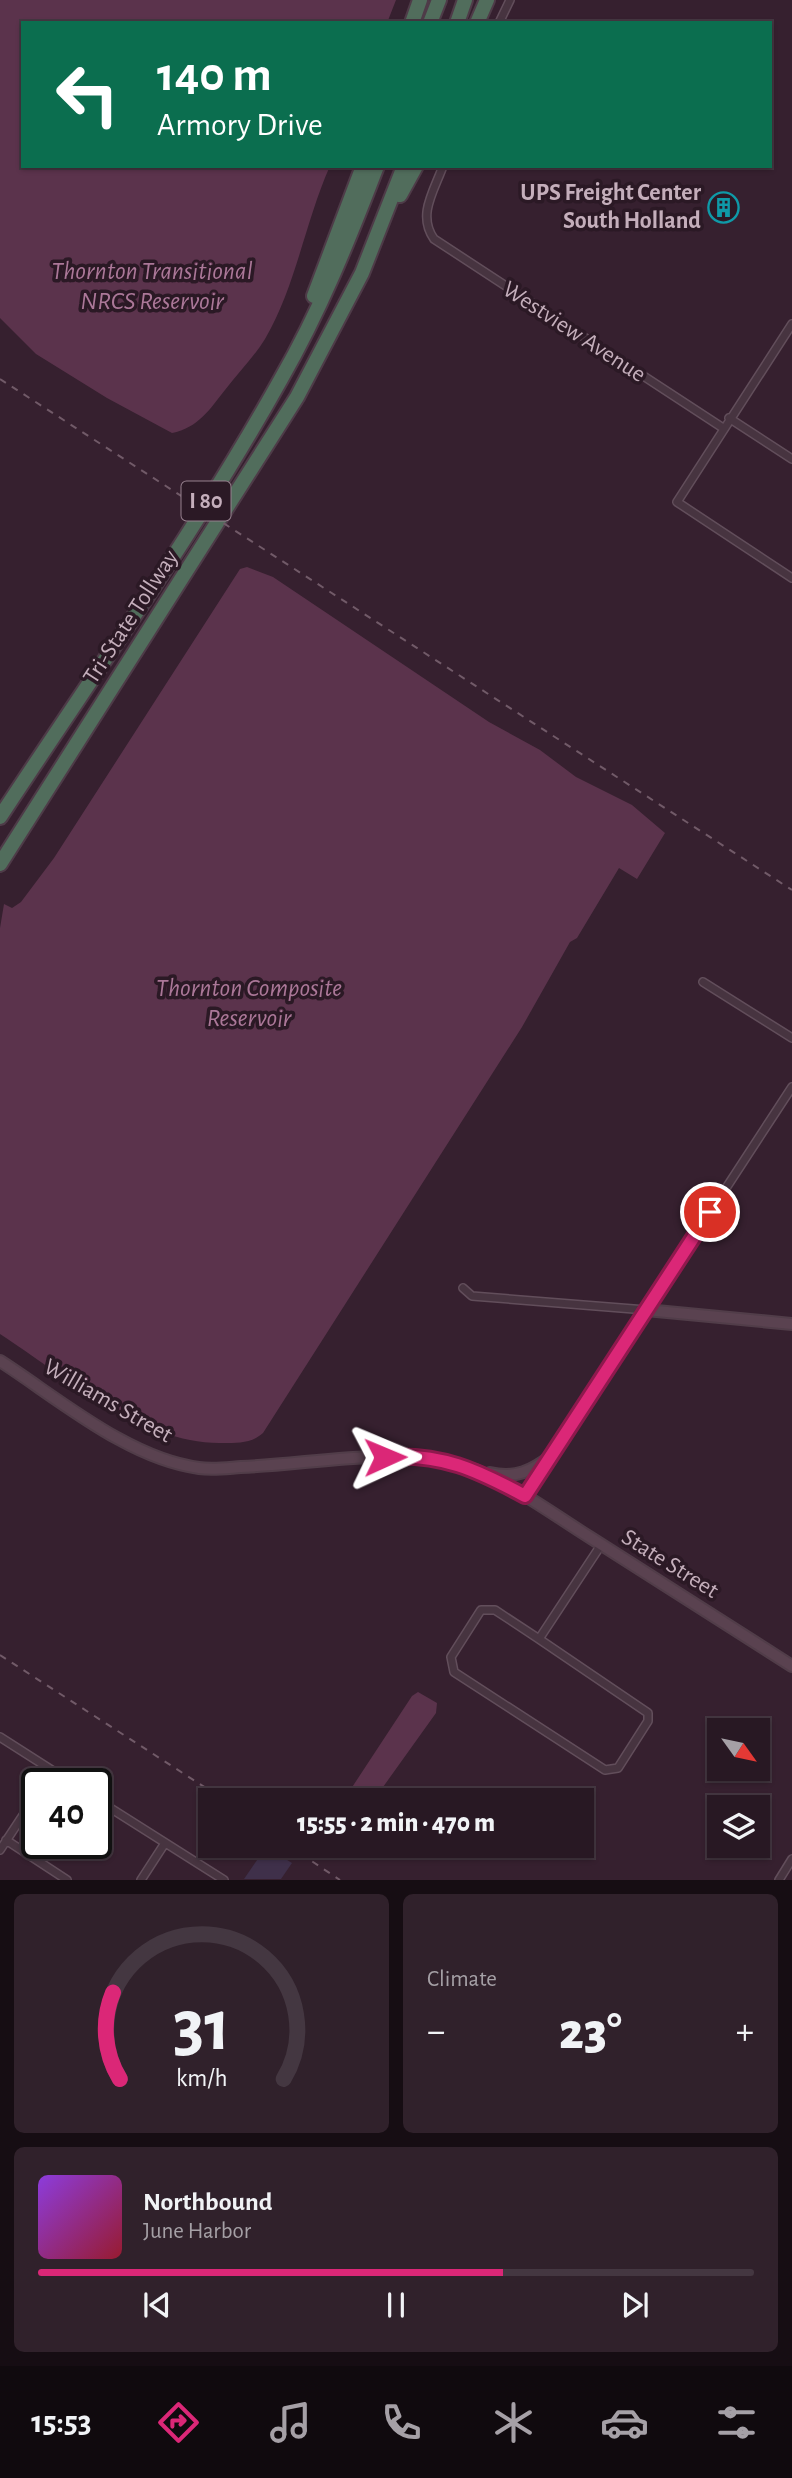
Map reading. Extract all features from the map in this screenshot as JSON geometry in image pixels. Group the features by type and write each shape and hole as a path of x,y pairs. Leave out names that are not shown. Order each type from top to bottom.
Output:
{"highway":[{"path":"413,21 419,0"},
{"path":"431,21 439,0"},
{"path":"458,21 465,0"},
{"path":"478,21 486,0"},
{"path":"281,379 362,168"},
{"name":"Tri-State Tollway","path":"0,817 194,521 281,379 331,280 376,168"},
{"name":"Tri-State Tollway","path":"0,864 279,426 335,330 387,213 403,168"},
{"path":"387,213 415,168"}],"street":[{"path":"500,21 510,0"},
{"name":"Westview Avenue","path":"442,168 425,216 429,232 445,248 723,428"},
{"path":"792,324 677,502 792,578"},
{"path":"729,418 792,459"},
{"path":"703,982 792,1038"},
{"path":"525,1496 792,1087"},
{"path":"463,1288 472,1296 792,1324"},
{"name":"Williams Street","path":"0,1361 115,1435 150,1455 175,1464 202,1468 282,1466 402,1456 447,1461 477,1470 525,1496"},
{"path":"477,1470 510,1476 526,1473 551,1456"},
{"name":"State Street","path":"525,1496 792,1666"},
{"path":"539,1639 601,1545"},
{"path":"488,1609 539,1639 648,1713 648,1721 618,1768 605,1770 454,1672 450,1665 451,1657 481,1611 488,1609"},
{"path":"0,1737 47,1768"},
{"path":"112,1809 224,1880"},
{"path":"0,1850 21,1818"},
{"path":"6,1840 67,1880"},
{"path":"141,1880 164,1843"},
{"path":"779,1880 792,1859"}],"shaded area":[{"path":"258,1858 284,1858 292,1863 281,1879 244,1879"}],"water":[{"name":"Thornton Transitional NRCS Reservoir","path":"0,0 396,0 388,21 21,21 21,168 329,168 276,319 251,359 208,411 189,427 172,433 107,398 36,354 0,318"},
{"name":"Thornton Composite Reservoir","path":"247,567 273,577 489,722 540,750 576,777 632,805 665,833 637,879 619,868 577,938 570,942 522,1027 263,1433 249,1441 223,1443 193,1441 135,1421 78,1388 0,1334 0,928 4,904 12,908 21,902 54,858 240,569"},
{"path":"418,1692 437,1703 436,1713 382,1788 352,1788 412,1696"}],"railway":[{"path":"0,379 792,890"},
{"path":"0,1655 206,1788"},
{"path":"307,1858 340,1880"}],"place":[{"name":"UPS Freight Center South Holland","path":"724,207"}],"route":[{"path":"385,1457 421,1457 447,1461 477,1470 525,1496 710,1212"}]}
